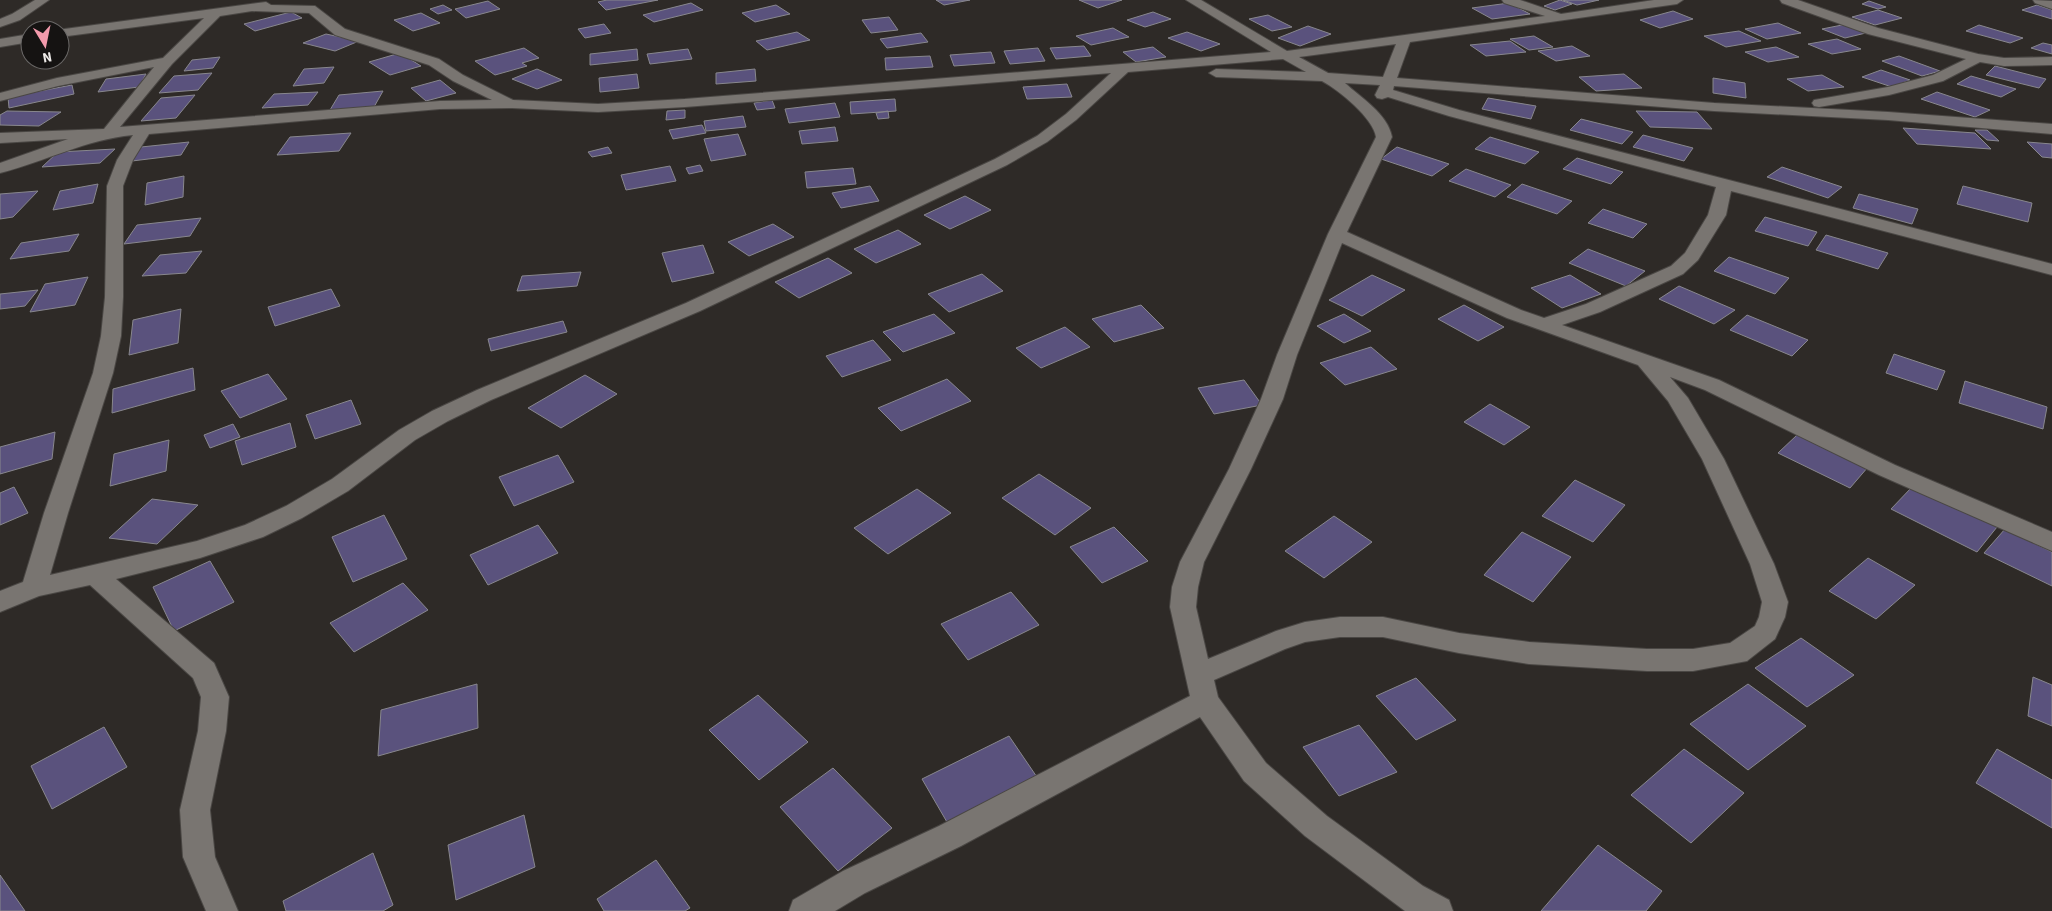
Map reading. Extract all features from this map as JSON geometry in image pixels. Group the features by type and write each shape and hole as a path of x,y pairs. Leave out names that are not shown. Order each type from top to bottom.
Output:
{"street":[{"path":"0,23 16,17 44,0"},
{"path":"189,16 195,0"},
{"path":"70,32 306,0"},
{"path":"1192,0 1338,84 1381,126 1384,137 1337,234 1287,355 1272,399 1240,468 1192,562 1185,587 1183,607 1201,688 1255,772 1316,826 1411,897 1438,911"},
{"path":"1508,0 1562,18"},
{"path":"0,138 108,133 377,109 474,104 598,108 1123,69 1285,55 1562,18 1677,0"},
{"path":"1786,0 1873,31 1978,58 2004,62 2052,61"},
{"path":"2039,0 2052,4"},
{"path":"1822,12 1829,1"},
{"path":"253,8 311,9 340,32 434,62 458,78 512,104"},
{"path":"0,168 62,146 108,133 167,61 216,13"},
{"path":"0,43 20,40"},
{"path":"1362,106 1386,87 1404,40"},
{"path":"1788,111 1889,91 1938,78 1978,58"},
{"path":"0,97 58,82 167,61"},
{"path":"1143,67 1210,73 1326,77 1386,87 1488,88 1684,105 1888,116 2052,129"},
{"path":"0,602 34,588 200,549 254,531 294,512 340,485 407,435 440,416 484,395 693,307 1001,162 1042,139 1071,117 1123,69"},
{"path":"1386,87 1454,113 2052,270"},
{"path":"34,588 56,514 92,411 105,366 111,336 114,297 115,186 125,160 144,130"},
{"path":"1542,324 1593,308 1678,270 1692,256 1718,215 1725,183"},
{"path":"1337,234 1542,324 1712,385 1887,470 2052,542"},
{"path":"805,911 854,882 950,836 1201,688 1276,641 1305,632 1340,627 1383,628 1459,643 1529,653 1647,660 1693,660 1737,653 1766,632 1775,602 1762,564 1712,459 1676,398 1646,362"},
{"path":"94,575 204,671 215,697 212,731 196,810 200,856 222,911"}],"building":[{"path":"607,0 658,0 606,10 598,2"},
{"path":"936,0 970,0 944,5"},
{"path":"1079,0 1122,0 1098,8"},
{"path":"1560,0 1572,4 1555,10 1544,6"},
{"path":"1563,0 1599,0 1577,5"},
{"path":"488,1 500,9 466,18 455,9"},
{"path":"1869,1 1886,7 1878,9 1862,4"},
{"path":"691,3 703,10 654,22 643,15"},
{"path":"1509,3 1530,14 1492,19 1472,8"},
{"path":"443,5 452,10 438,14 430,9"},
{"path":"776,5 790,14 755,22 742,13"},
{"path":"2037,5 2052,10 2052,19 2022,10"},
{"path":"1878,10 1902,18 1875,25 1852,17"},
{"path":"1673,11 1693,19 1660,28 1640,20"},
{"path":"291,12 302,18 255,31 244,24"},
{"path":"1153,12 1171,19 1145,27 1127,20"},
{"path":"421,13 440,23 413,31 394,20"},
{"path":"1268,15 1292,27 1272,31 1249,19"},
{"path":"889,17 898,30 871,33 862,20"},
{"path":"1778,23 1801,33 1767,39 1745,29"},
{"path":"604,24 611,33 585,38 578,29"},
{"path":"1847,24 1870,32 1845,38 1822,29"},
{"path":"1979,25 2023,38 2010,43 1966,31"},
{"path":"1308,26 1331,34 1300,46 1278,38"},
{"path":"1113,28 1129,37 1091,45 1076,36"},
{"path":"1739,31 1761,41 1726,47 1704,36"},
{"path":"797,32 810,40 767,50 756,41"},
{"path":"1187,32 1220,44 1201,51 1168,38"},
{"path":"921,33 928,42 887,48 880,39"},
{"path":"326,34 359,41 335,51 303,43"},
{"path":"1534,36 1553,47 1529,50 1510,39"},
{"path":"1837,39 1861,49 1832,54 1808,44"},
{"path":"1510,41 1526,52 1486,56 1470,45"},
{"path":"2043,43 2052,45 2052,54 2031,48"},
{"path":"1084,46 1091,56 1056,59 1050,48"},
{"path":"1572,46 1590,56 1556,61 1538,51"},
{"path":"1153,47 1166,57 1136,62 1123,52"},
{"path":"1776,47 1799,57 1768,62 1745,52"},
{"path":"524,48 539,58 522,63 527,66 495,75 475,61"},
{"path":"1038,48 1045,61 1010,64 1004,51"},
{"path":"637,49 638,60 590,65 590,54"},
{"path":"688,49 692,59 650,64 647,54"},
{"path":"991,52 995,63 954,66 950,55"},
{"path":"400,53 421,66 390,75 369,62"},
{"path":"930,56 933,67 886,70 885,58"},
{"path":"1899,56 1940,71 1922,76 1882,61"},
{"path":"220,57 213,68 184,71 192,60"},
{"path":"1995,66 2046,79 2039,88 1986,75"},
{"path":"334,67 324,83 293,86 304,69"},
{"path":"537,69 562,80 537,89 512,79"},
{"path":"755,69 756,81 716,84 716,73"},
{"path":"1881,70 1910,80 1892,87 1862,77"},
{"path":"212,73 198,90 159,93 174,76"},
{"path":"146,74 139,87 98,92 106,79"},
{"path":"637,74 639,88 600,92 599,78"},
{"path":"1624,74 1642,88 1596,91 1579,77"},
{"path":"1822,75 1844,87 1808,91 1787,79"},
{"path":"1971,76 2016,89 2001,97 1957,84"},
{"path":"1713,78 1745,83 1746,98 1713,93"},
{"path":"440,80 456,93 426,101 411,88"},
{"path":"1067,84 1072,97 1027,99 1023,87"},
{"path":"72,85 74,94 9,108 8,97"},
{"path":"383,91 374,107 330,110 339,95"},
{"path":"318,92 308,105 262,108 274,94"},
{"path":"1937,92 1990,110 1975,117 1921,99"},
{"path":"195,95 176,118 141,121 161,98"},
{"path":"1488,98 1536,106 1531,119 1482,109"},
{"path":"895,99 896,111 851,114 850,102"},
{"path":"772,100 775,108 757,110 754,103"},
{"path":"835,103 840,117 789,123 785,109"},
{"path":"685,110 685,118 666,120 667,111"},
{"path":"7,111 61,112 39,126 0,125 0,115"},
{"path":"888,111 889,118 878,119 876,113"},
{"path":"1636,111 1697,112 1712,129 1650,127"},
{"path":"743,116 746,127 706,131 704,121"},
{"path":"1581,119 1633,132 1622,144 1570,130"},
{"path":"702,125 706,133 673,139 669,130"},
{"path":"835,127 838,141 802,144 799,131"},
{"path":"1903,128 1975,133 1991,149 1917,144"},
{"path":"1975,130 1987,130 1999,141 1987,140"},
{"path":"351,133 339,151 277,155 290,137"},
{"path":"738,134 746,155 711,161 704,139"},
{"path":"1643,135 1693,148 1684,161 1633,147"},
{"path":"1490,137 1539,152 1525,164 1475,149"},
{"path":"189,142 181,155 132,161 141,147"},
{"path":"2027,142 2052,144 2052,158 2042,157"},
{"path":"608,147 612,153 592,157 588,152"},
{"path":"1397,147 1449,164 1432,176 1381,159"},
{"path":"115,149 100,163 42,167 58,152"},
{"path":"1577,158 1623,172 1611,184 1563,169"},
{"path":"700,165 703,171 689,174 686,168"},
{"path":"670,166 676,181 626,190 621,175"},
{"path":"1782,167 1842,187 1828,198 1767,177"},
{"path":"853,168 856,184 807,188 805,172"},
{"path":"1466,169 1511,185 1495,197 1449,181"},
{"path":"184,176 183,197 145,205 147,183"},
{"path":"98,184 93,203 53,210 60,191"},
{"path":"1522,184 1572,201 1557,214 1507,197"},
{"path":"870,186 879,201 841,208 832,193"},
{"path":"1963,186 2032,203 2028,222 1957,204"},
{"path":"38,191 13,217 0,219 0,194"},
{"path":"1859,194 1918,209 1912,224 1853,208"},
{"path":"965,196 991,210 950,229 924,215"},
{"path":"1603,209 1647,224 1633,238 1588,223"},
{"path":"1765,217 1817,232 1808,246 1755,231"},
{"path":"201,218 190,236 124,244 137,225"},
{"path":"773,224 794,237 749,256 728,242"},
{"path":"898,230 921,244 876,263 854,249"},
{"path":"79,234 69,251 10,259 21,243"},
{"path":"1826,235 1888,253 1878,269 1816,250"},
{"path":"703,245 714,273 672,282 662,253"},
{"path":"1588,249 1645,271 1626,286 1569,263"},
{"path":"202,251 186,273 142,276 160,255"},
{"path":"1729,257 1789,278 1775,294 1714,271"},
{"path":"828,258 852,273 799,298 775,282"},
{"path":"581,272 577,286 517,291 522,276"},
{"path":"982,274 1003,291 949,312 928,294"},
{"path":"1372,275 1405,290 1362,316 1329,300"},
{"path":"1570,275 1601,294 1562,308 1531,288"},
{"path":"88,277 75,305 30,312 45,284"},
{"path":"1679,286 1735,310 1714,324 1659,299"},
{"path":"331,289 340,306 275,326 268,307"},
{"path":"38,290 25,306 0,309 0,294"},
{"path":"1141,305 1164,328 1114,342 1092,319"},
{"path":"1464,305 1504,327 1478,341 1438,319"},
{"path":"181,309 178,343 129,355 133,320"},
{"path":"934,314 955,333 903,352 883,332"},
{"path":"1344,314 1371,331 1344,343 1317,326"},
{"path":"1747,315 1808,340 1792,356 1730,330"},
{"path":"563,321 567,332 491,351 488,339"},
{"path":"1065,327 1090,347 1041,368 1016,348"},
{"path":"873,340 891,360 842,377 826,356"},
{"path":"1371,347 1397,369 1345,385 1320,363"},
{"path":"1894,354 1945,371 1937,390 1886,373"},
{"path":"193,368 195,390 112,413 113,389"},
{"path":"268,374 287,399 240,418 221,391"},
{"path":"585,375 617,394 561,428 528,408"},
{"path":"947,379 971,401 901,431 878,408"},
{"path":"1244,380 1262,405 1214,414 1198,388"},
{"path":"1965,381 2047,407 2043,429 1959,403"},
{"path":"351,400 361,424 315,439 306,415"},
{"path":"1490,404 1530,427 1504,445 1464,422"},
{"path":"290,423 296,447 242,465 235,441"},
{"path":"233,424 240,437 210,448 204,435"},
{"path":"55,432 52,459 0,474 0,447"},
{"path":"1797,435 1868,467 1850,488 1778,453"},
{"path":"169,440 166,471 110,486 114,454"},
{"path":"558,455 574,482 514,506 499,477"},
{"path":"1039,474 1091,508 1055,535 1002,498"},
{"path":"1575,480 1625,505 1593,542 1542,516"},
{"path":"14,487 28,513 0,525 0,493"},
{"path":"1912,487 1997,527 1977,552 1891,509"},
{"path":"917,489 951,513 888,554 854,528"},
{"path":"152,499 198,505 157,544 109,538"},
{"path":"384,515 407,559 353,582 332,537"},
{"path":"1334,516 1372,542 1324,578 1285,551"},
{"path":"538,525 558,553 488,585 470,555"},
{"path":"1114,527 1148,561 1102,583 1070,547"},
{"path":"2005,529 2052,552 2052,586 1984,553"},
{"path":"1522,532 1571,557 1533,602 1484,575"},
{"path":"1868,558 1915,585 1876,619 1829,591"},
{"path":"210,561 234,602 174,631 153,587"},
{"path":"403,583 428,610 354,652 330,623"},
{"path":"1011,592 1039,625 968,660 941,624"},
{"path":"1801,638 1854,675 1807,707 1755,668"},
{"path":"2033,677 2052,685 2052,726 2028,716"},
{"path":"1416,678 1456,720 1416,740 1376,696"},
{"path":"477,684 478,728 378,756 381,710"},
{"path":"1748,684 1806,726 1748,770 1690,724"},
{"path":"758,695 808,742 759,780 709,730"},
{"path":"1359,725 1397,772 1339,796 1303,747"},
{"path":"104,727 127,767 52,809 31,766"},
{"path":"1009,736 1041,783 951,829 922,779"},
{"path":"1684,749 1744,793 1691,843 1631,795"},
{"path":"1997,749 2052,780 2052,828 1976,783"},
{"path":"833,768 892,828 838,871 780,807"},
{"path":"524,815 535,867 456,900 448,845"},
{"path":"1598,845 1662,891 1646,911 1541,911"},
{"path":"373,853 393,905 383,911 286,911 283,901"},
{"path":"656,860 690,908 685,911 604,911 597,899"},
{"path":"0,875 25,911 0,911"}]}
